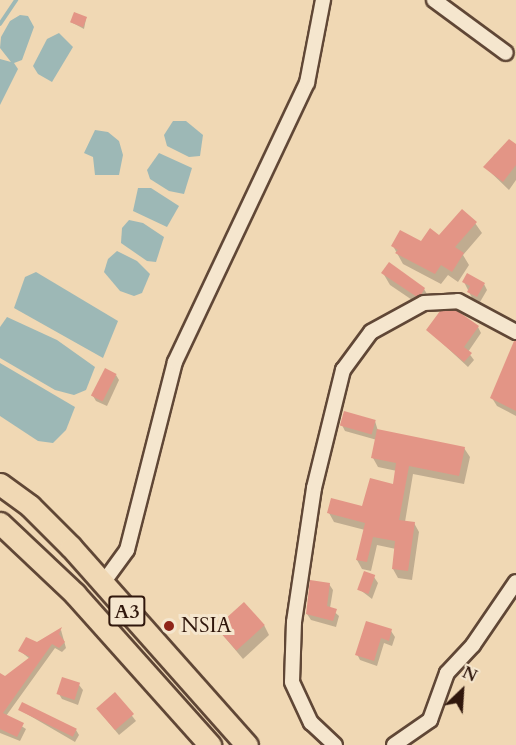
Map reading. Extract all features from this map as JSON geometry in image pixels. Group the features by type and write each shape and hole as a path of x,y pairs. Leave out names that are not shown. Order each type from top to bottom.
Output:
{"main road":[{"name":"A3","path":"0,484 30,506 103,582 248,745"},
{"name":"A3","path":"0,523 75,594 210,745"}],"street":[{"path":"103,582 127,550 175,362 308,83 323,0"},
{"path":"434,0 506,53"},
{"path":"335,745 311,723 292,682 294,622 314,488 343,370 371,332 424,303 458,301 516,332"},
{"path":"394,745 430,720 447,673 473,645 516,582"}],"water":[{"path":"20,15 28,16 34,27 22,60 14,63 18,69 0,105 0,59 11,62 0,48 1,37 10,21"},
{"path":"59,33 73,47 52,82 38,74 33,66 47,39"},
{"path":"173,121 186,121 203,135 200,156 189,157 167,146 164,135"},
{"path":"95,130 108,132 119,141 123,155 119,175 95,175 93,157 84,153"},
{"path":"159,153 192,168 184,194 169,191 150,179 147,170"},
{"path":"138,188 151,188 179,206 167,227 133,211"},
{"path":"129,220 143,223 164,237 156,262 147,261 121,243 122,228"},
{"path":"117,251 137,261 150,274 142,293 134,296 120,291 104,272 108,259"},
{"path":"36,272 118,321 103,358 14,308 25,277"},
{"path":"7,317 57,340 95,367 86,390 74,395 55,390 0,358 0,327"},
{"path":"0,363 75,407 66,430 53,443 38,441 0,416"}],"building":[{"path":"74,12 87,17 83,27 70,22"},
{"path":"509,139 516,144 516,165 503,182 483,167"},
{"path":"462,209 477,222 455,247 464,253 452,272 441,265 435,274 395,253 398,250 391,246 400,230 421,241 430,228 439,235"},
{"path":"389,262 425,288 421,295 417,297 381,273"},
{"path":"467,273 485,283 477,297 467,292 470,286 462,282"},
{"path":"456,310 479,326 464,347 472,353 464,362 426,330 440,311"},
{"path":"514,341 516,341 516,411 490,398"},
{"path":"105,368 117,374 103,402 91,396"},
{"path":"344,411 376,420 372,435 340,425"},
{"path":"377,429 465,447 459,476 409,466 399,520 415,522 408,571 392,569 395,541 373,537 367,562 356,560 365,523 327,513 331,498 362,506 370,478 393,484 396,463 371,458"},
{"path":"364,571 375,575 368,594 357,590"},
{"path":"310,580 330,583 327,606 337,609 333,621 306,614"},
{"path":"244,602 265,625 237,650 216,627"},
{"path":"366,621 392,629 389,641 381,638 374,661 355,655"},
{"path":"62,627 59,634 65,642 59,648 52,644 3,713 24,723 17,737 0,729 0,673 5,676 30,657 18,651 26,637 37,642"},
{"path":"62,677 80,683 75,700 56,694"},
{"path":"115,692 134,714 115,730 96,708"},
{"path":"22,702 77,729 73,737 18,710"}],"waterway":[{"path":"0,24 16,0"}],"place":[{"name":"NSIA","path":"169,626"}]}
